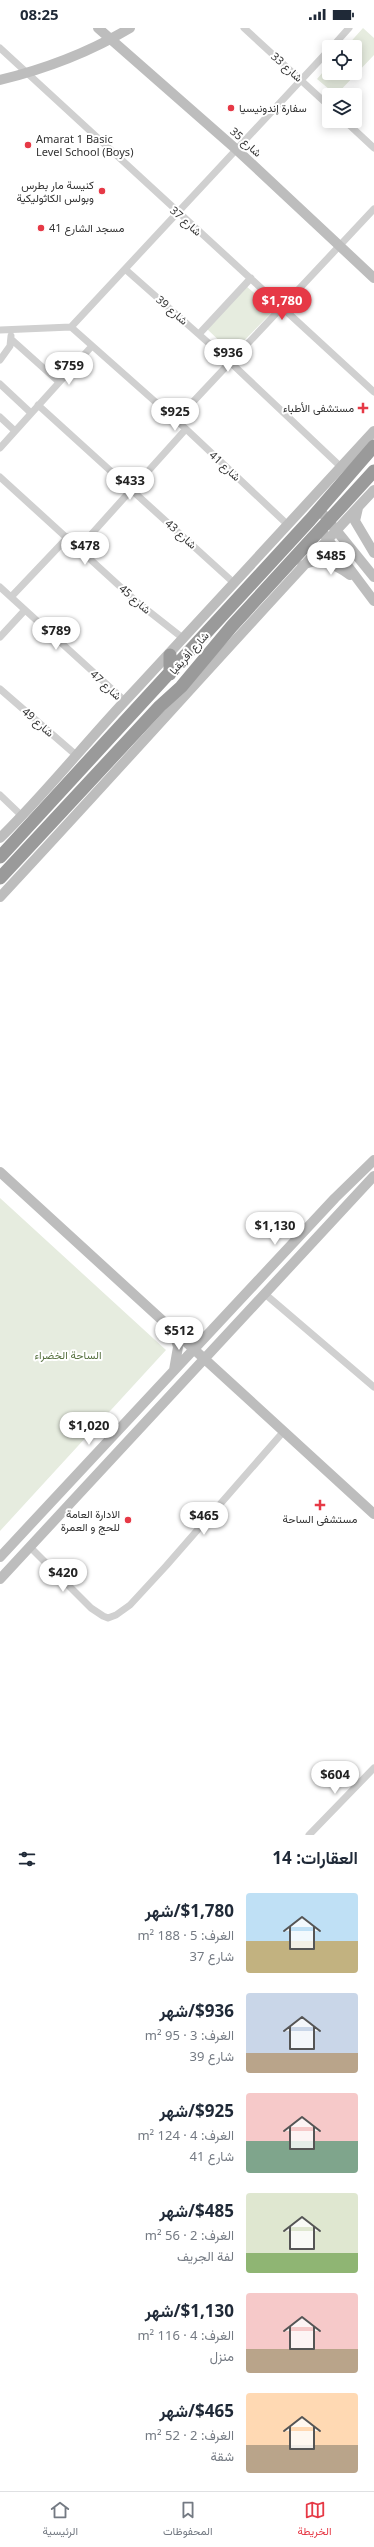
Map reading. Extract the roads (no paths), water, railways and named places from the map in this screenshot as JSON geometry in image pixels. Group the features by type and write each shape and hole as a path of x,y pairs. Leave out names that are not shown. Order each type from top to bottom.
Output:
{"highway":[{"name":"شارع أفريقيا","path":"0,878 160,706 181,687 232,626 319,530 319,509 374,446"},
{"name":"شارع أفريقيا","path":"0,857 170,674 319,530 332,524 374,471"},
{"path":"170,655 170,674"},
{"path":"181,687 200,681"},
{"path":"61,791 73,801"}],"street":[{"name":"شارع 35","path":"98,28 237,150 374,278"},
{"path":"0,80 26,73 110,40 130,28"},
{"name":"شارع 33","path":"244,28 322,99"},
{"path":"338,40 349,28"},
{"name":"شارع 37","path":"0,48 176,212 283,306 374,392"},
{"path":"0,330 71,327 176,212 237,150 322,58"},
{"path":"353,128 374,148"},
{"path":"176,420 374,208"},
{"name":"شارع 39","path":"125,269 230,362 341,467"},
{"path":"198,334 251,278"},
{"name":"شارع 41","path":"71,327 186,429 288,525"},
{"path":"0,360 8,350 12,339 11,329"},
{"path":"12,339 59,382"},
{"path":"0,448 92,346"},
{"path":"0,384 31,413"},
{"name":"شارع 43","path":"38,405 234,583"},
{"path":"0,417 15,431"},
{"path":"79,548 186,429"},
{"name":"شارع أفريقيا","path":"0,838 22,816 125,701 170,655 374,431"},
{"name":"شارع 45","path":"0,477 68,537 137,602 184,639"},
{"name":"شارع أفريقيا","path":"332,524 358,508 374,490"},
{"path":"358,508 355,521 374,553"},
{"path":"319,509 374,577"},
{"path":"319,530 374,601"},
{"name":"شارع أفريقيا","path":"0,897 200,681 300,567 319,530"},
{"path":"11,597 68,537"},
{"path":"300,567 310,562 338,566 358,581"},
{"name":"شارع 47","path":"0,586 125,701"},
{"path":"0,636 25,610"},
{"name":"شارع 49","path":"0,690 76,755"},
{"path":"0,795 22,816"},
{"path":"0,1557 335,1198 374,1160"},
{"path":"0,1172 284,1431 318,1465 374,1514"},
{"path":"0,1579 205,1360 343,1206 374,1176"},
{"path":"335,1198 343,1206"},
{"path":"265,1294 374,1387"},
{"path":"173,1331 178,1347 174,1372"},
{"path":"30,1547 91,1608 108,1618 116,1615 130,1605 166,1566 284,1431"},
{"path":"309,1835 374,1768"}],"place":[{"name":"سفارة إندونيسيا","path":"231,108"},
{"name":"Amarat 1 Basic Level School (Boys)","path":"28,145"},
{"name":"كنيسة مار بطرس وبولس الكاثوليكية","path":"102,191"},
{"name":"مسجد الشارع 41","path":"41,228"},
{"name":"مستشفی الأطباء","path":"363,408"},
{"name":"مستشفى الساحة","path":"320,1505"},
{"name":"الادارة العامة للحج و العمرة","path":"128,1520"}],"park label":[{"name":"الساحة الخضراء","path":"68,1355"}]}
